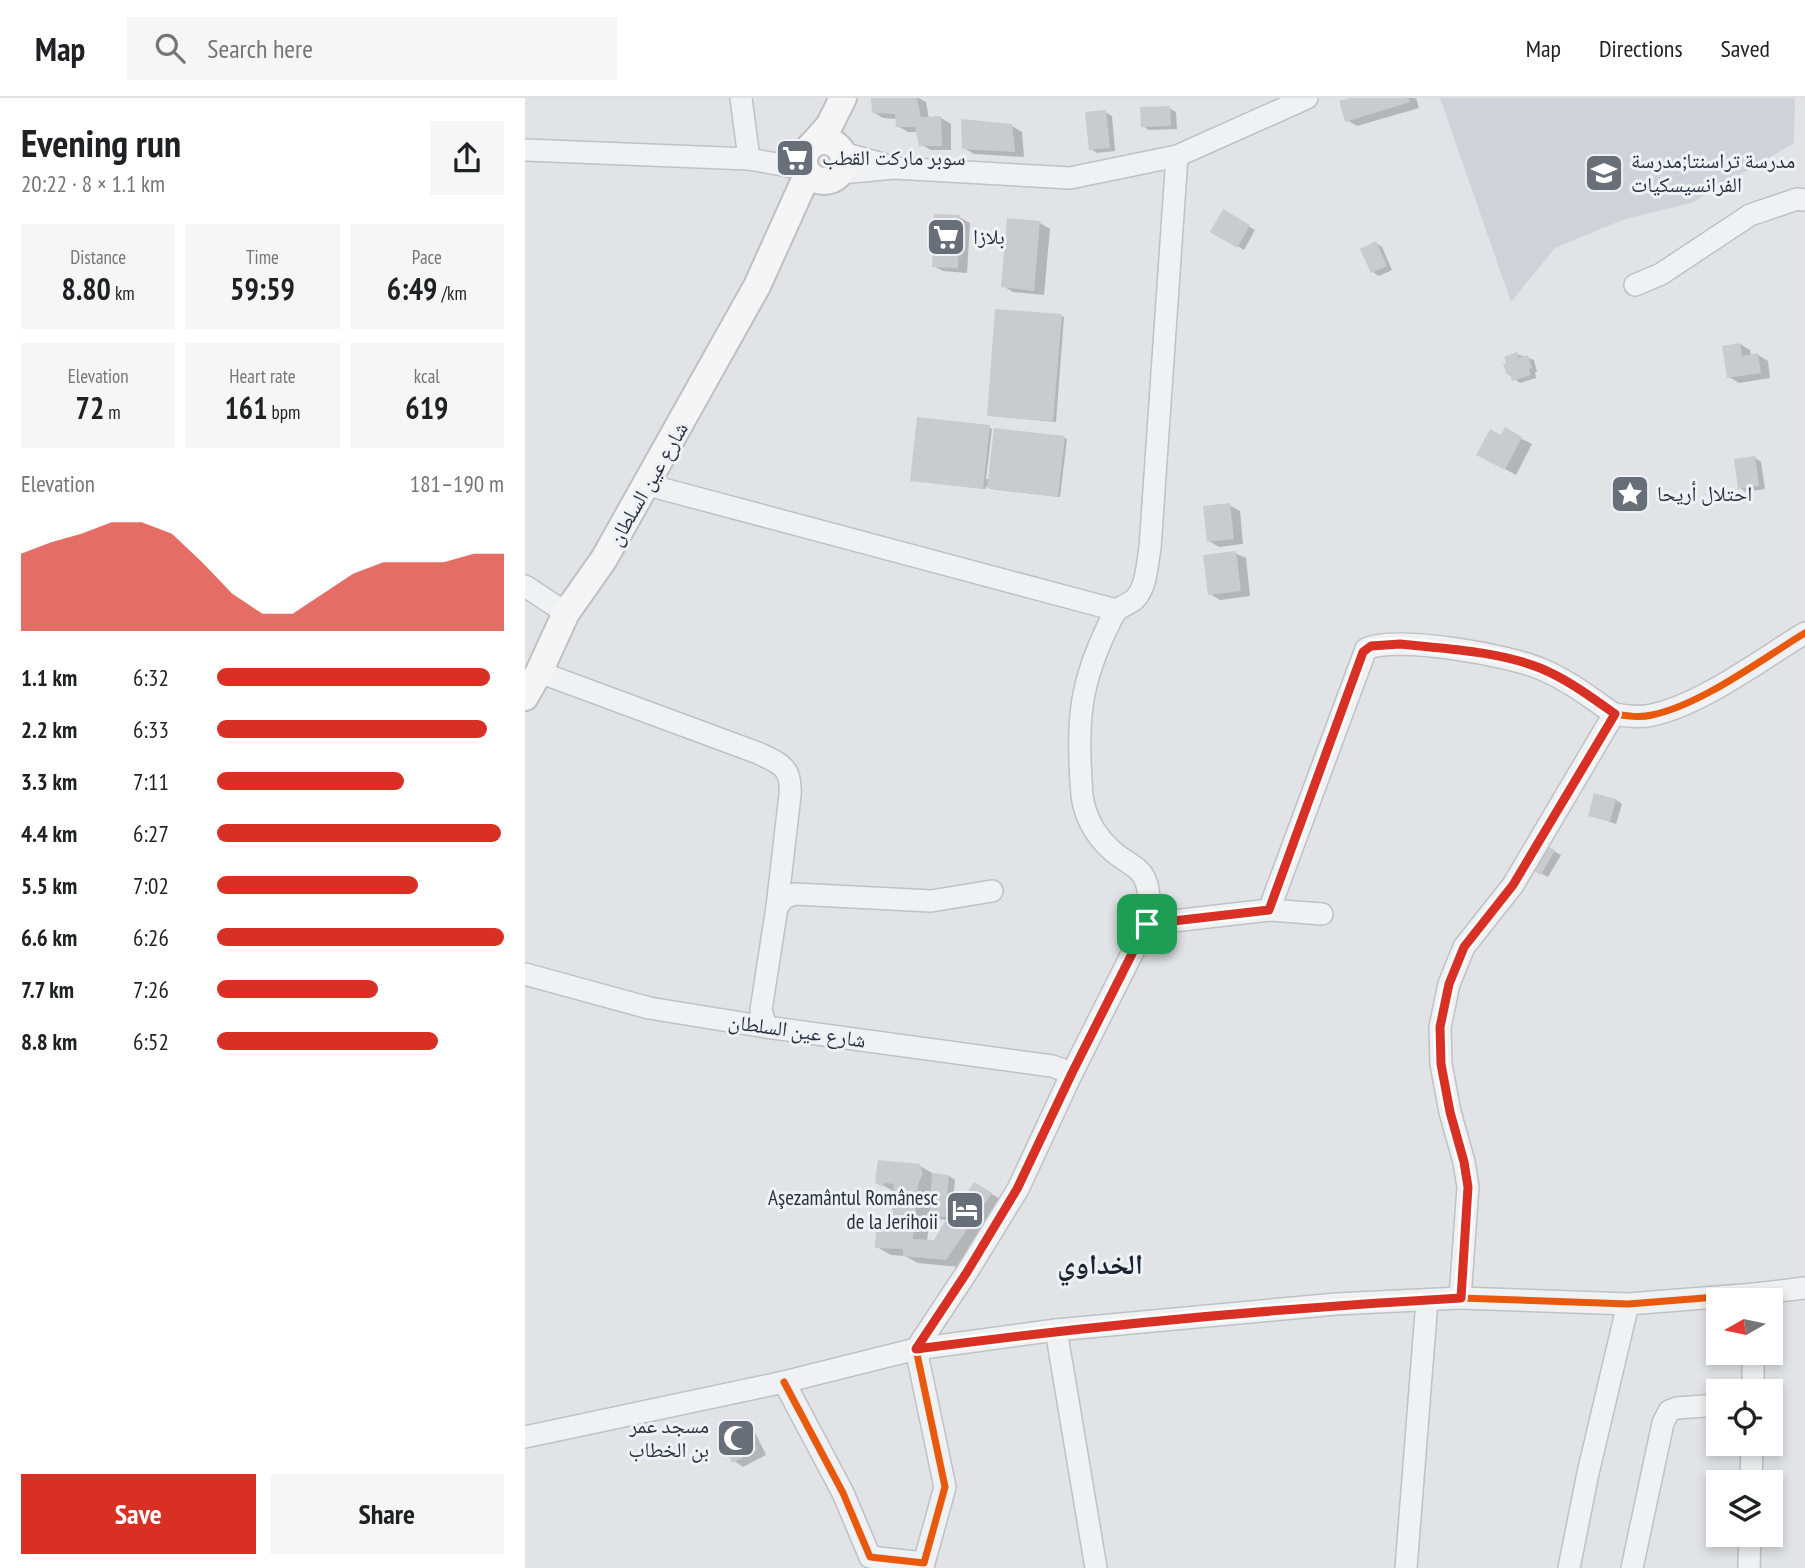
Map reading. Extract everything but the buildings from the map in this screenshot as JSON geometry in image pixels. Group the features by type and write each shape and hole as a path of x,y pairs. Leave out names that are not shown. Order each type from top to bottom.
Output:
{"main road":[{"name":"شارع عين السلطان","path":"525,697 566,613 604,559 648,485 766,267 809,159 843,98"},
{"name":"شارع عين السلطان","path":"766,267 840,164 853,98"},
{"path":"829,142 840,164 824,181 813,178 809,159 829,142"}],"street":[{"path":"741,98 748,159"},
{"path":"840,164 1070,178 1125,169 1177,156 1307,98"},
{"path":"525,150 748,159 785,156 809,159"},
{"path":"784,1382 843,1493 870,1557 924,1563 945,1487 916,1349 1017,1189 1147,924 1149,890 1145,879 1138,869 1117,855 1089,823 1083,797 1079,719 1089,670 1116,610 1130,602 1140,591 1150,548 1177,156"},
{"path":"1635,285 1661,274 1750,215 1797,199 1805,200"},
{"path":"648,485 1116,610"},
{"path":"525,586 566,613"},
{"path":"1269,910 1366,649 1400,644 1512,660 1540,668 1569,683 1615,714 1651,716 1697,699 1805,633"},
{"path":"539,672 758,753 784,767 791,784 782,874 761,1010 766,1027"},
{"path":"1461,1298 1468,1187 1441,1064 1440,1027 1449,984 1464,947 1513,885 1615,714"},
{"path":"782,874 785,885 795,894"},
{"path":"777,907 784,898 795,894 931,901 992,891"},
{"path":"1147,924 1269,910 1322,914"},
{"name":"شارع عين السلطان","path":"525,974 649,1008 766,1027 1052,1066 1072,1073"},
{"path":"1783,1292 1805,1288"},
{"path":"525,1437 784,1382 916,1349 1056,1330 1336,1304 1461,1298 1628,1304 1706,1300"},
{"path":"1406,1568 1427,1300"},
{"path":"1569,1568 1588,1473 1628,1304"},
{"path":"1056,1330 1096,1568"},
{"path":"1632,1568 1663,1423 1669,1411 1706,1406"},
{"path":"1749,1568 1750,1547"}],"shaded area":[{"name":"مدرسة تراسنتا;مدرسة الفرانسيسكيات","path":"1440,98 1795,98 1794,143 1691,203 1622,220 1555,248 1511,302"}],"cycle path":[{"path":"1706,1298 1628,1304 1460,1298 1468,1187 1441,1064 1440,1027 1449,984 1464,947 1513,885 1614,714 1647,716 1691,702 1805,633"},
{"path":"784,1382 843,1493 870,1557 924,1563 945,1487 916,1349 1018,1189 1072,1073 1147,924 1269,910"}],"place":[{"name":"سوبر ماركت القطب","path":"795,158"},
{"name":"مدرسة تراسنتا;مدرسة الفرانسيسكيات","path":"1604,173"},
{"name":"بلازا","path":"946,237"},
{"name":"احتلال أريحا","path":"1630,494"},
{"name":"Aşezamântul Românesc de la Jerihoii","path":"965,1210"},
{"name":"مسجد عمر بن الخطاب","path":"736,1438"}],"district":[{"name":"الخداوي","path":"1100,1264"}],"route":[{"path":"1400,644 1512,660 1540,668 1578,688 1615,714 1513,885 1464,947 1449,984 1440,1027 1441,1064 1468,1187 1461,1298 1336,1304 1056,1330 916,1349 1017,1189 1147,924 1269,910 1363,652 1371,646 1400,644"}]}
